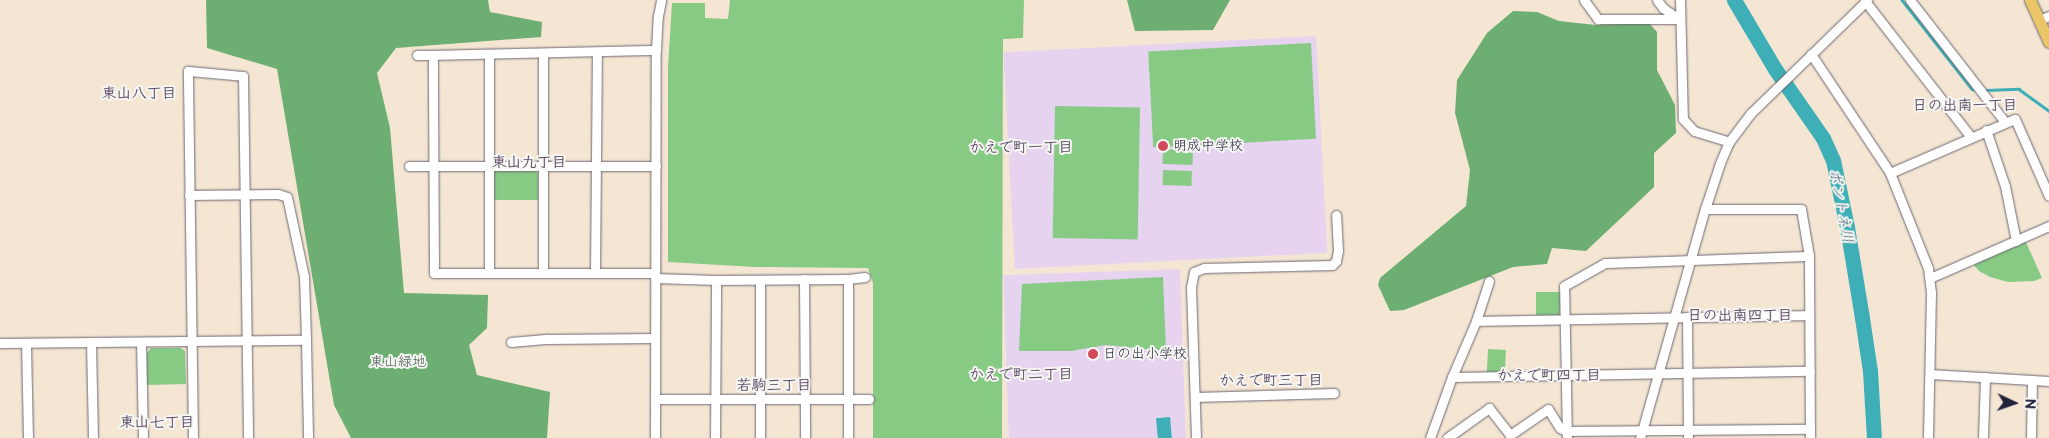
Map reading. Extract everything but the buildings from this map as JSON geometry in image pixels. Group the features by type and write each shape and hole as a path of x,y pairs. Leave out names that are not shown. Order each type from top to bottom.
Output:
{"main road":[{"path":"2030,0 2044,18 2049,42"}],"street":[{"path":"655,438 656,50 658,16 662,0"},
{"path":"1584,0 1598,19 1680,19"},
{"path":"1657,0 1663,8 1680,19"},
{"path":"1680,0 1683,119 1694,131 1729,142"},
{"path":"1910,0 2005,122"},
{"path":"1641,434 1705,209 1720,162 1729,142 1751,113 1861,2 1971,137"},
{"path":"417,55 543,54 656,50"},
{"path":"595,273 597,52"},
{"path":"543,54 543,273"},
{"path":"1811,54 1890,173 1930,278 1928,438"},
{"path":"434,55 434,273 595,273 716,280 848,279 865,277"},
{"path":"488,273 490,55"},
{"path":"193,438 188,71 243,76 248,438"},
{"path":"1890,173 2015,119 2049,196"},
{"path":"1986,130 2005,186 2016,241"},
{"path":"409,166 656,166"},
{"path":"190,195 283,195 290,201 304,276 308,438"},
{"path":"1566,435 1810,433 1809,256 1801,209 1705,209"},
{"path":"1196,438 1191,288 1194,272 1204,268 1332,265 1336,261 1338,251 1336,215"},
{"path":"1930,278 2049,226"},
{"path":"1566,435 1564,286 1604,263 1809,256"},
{"path":"804,279 805,438"},
{"path":"848,279 848,438"},
{"path":"715,438 716,280"},
{"path":"760,280 760,438"},
{"path":"1430,438 1452,377 1476,321 1489,281"},
{"path":"1476,321 1810,315"},
{"path":"1688,317 1688,434"},
{"path":"511,342 548,339 655,338"},
{"path":"0,343 306,340"},
{"path":"91,342 93,438"},
{"path":"141,342 143,438"},
{"path":"26,343 28,438"},
{"path":"1452,377 1810,371"},
{"path":"1930,374 2049,381"},
{"path":"1982,438 1985,377"},
{"path":"2031,438 2032,380"},
{"path":"1195,397 1334,393"},
{"path":"655,399 869,399"},
{"path":"1447,438 1489,408 1509,437 1548,409 1566,435"}],"shaded area":[{"name":"明成中学校","path":"1316,36 1327,253 1015,269 1003,52"},
{"name":"日の出小学校","path":"1180,269 1186,438 1009,438 1003,275"}],"green space":[{"name":"東山緑地","path":"206,0 488,0 490,12 542,22 541,37 396,48 377,73 390,128 404,293 488,295 487,328 469,345 477,375 550,392 547,438 351,438 334,405 277,69 207,48"},
{"path":"730,0 1024,0 1023,38 1003,39 1002,438 873,438 873,283 868,268 755,267 668,262 668,67 672,3 705,3 705,18 728,19"},
{"path":"1127,0 1230,0 1213,30 1135,31"},
{"path":"1513,11 1537,12 1559,21 1596,25 1649,23 1657,32 1657,70 1675,105 1676,133 1654,153 1654,187 1586,251 1552,248 1547,264 1513,267 1404,310 1390,311 1378,285 1380,278 1466,206 1470,170 1455,113 1457,80 1487,33"},
{"path":"1311,43 1316,139 1153,147 1148,52"},
{"path":"1055,106 1140,107 1138,239 1053,238"},
{"path":"1163,149 1193,150 1192,165 1162,164"},
{"path":"496,170 536,171 538,174 538,200 493,200 493,173"},
{"path":"1163,170 1192,171 1191,186 1162,185"},
{"path":"2025,240 2042,278 2034,281 2008,282 1990,277 1979,271 1972,263"},
{"path":"1163,277 1166,351 1106,345 1071,351 1019,351 1022,284"},
{"path":"1536,292 1560,292 1560,315 1536,315"},
{"path":"151,348 181,348 185,351 186,384 147,385 147,353"},
{"path":"1488,349 1506,350 1505,373 1487,372"}],"water":[{"path":"1170,417 1172,438 1158,438 1156,418"}],"waterway":[{"name":"ポントネ川","path":"1734,0 1775,69 1823,138 1833,160 1847,227 1870,371 1874,438"},
{"path":"1902,0 1972,89 1976,90"},
{"path":"1986,90 2019,89 2049,111"}],"place":[{"name":"明成中学校","path":"1163,146"},
{"name":"日の出小学校","path":"1093,354"}],"district":[{"name":"東山八丁目","path":"139,94"},
{"name":"日の出南一丁目","path":"1965,106"},
{"name":"かえで町一丁目","path":"1021,148"},
{"name":"東山九丁目","path":"529,163"},
{"name":"日の出南四丁目","path":"1740,316"},
{"name":"かえで町二丁目","path":"1021,375"},
{"name":"かえで町四丁目","path":"1549,376"},
{"name":"かえで町三丁目","path":"1271,381"},
{"name":"若駒三丁目","path":"774,386"},
{"name":"東山七丁目","path":"157,423"}]}
